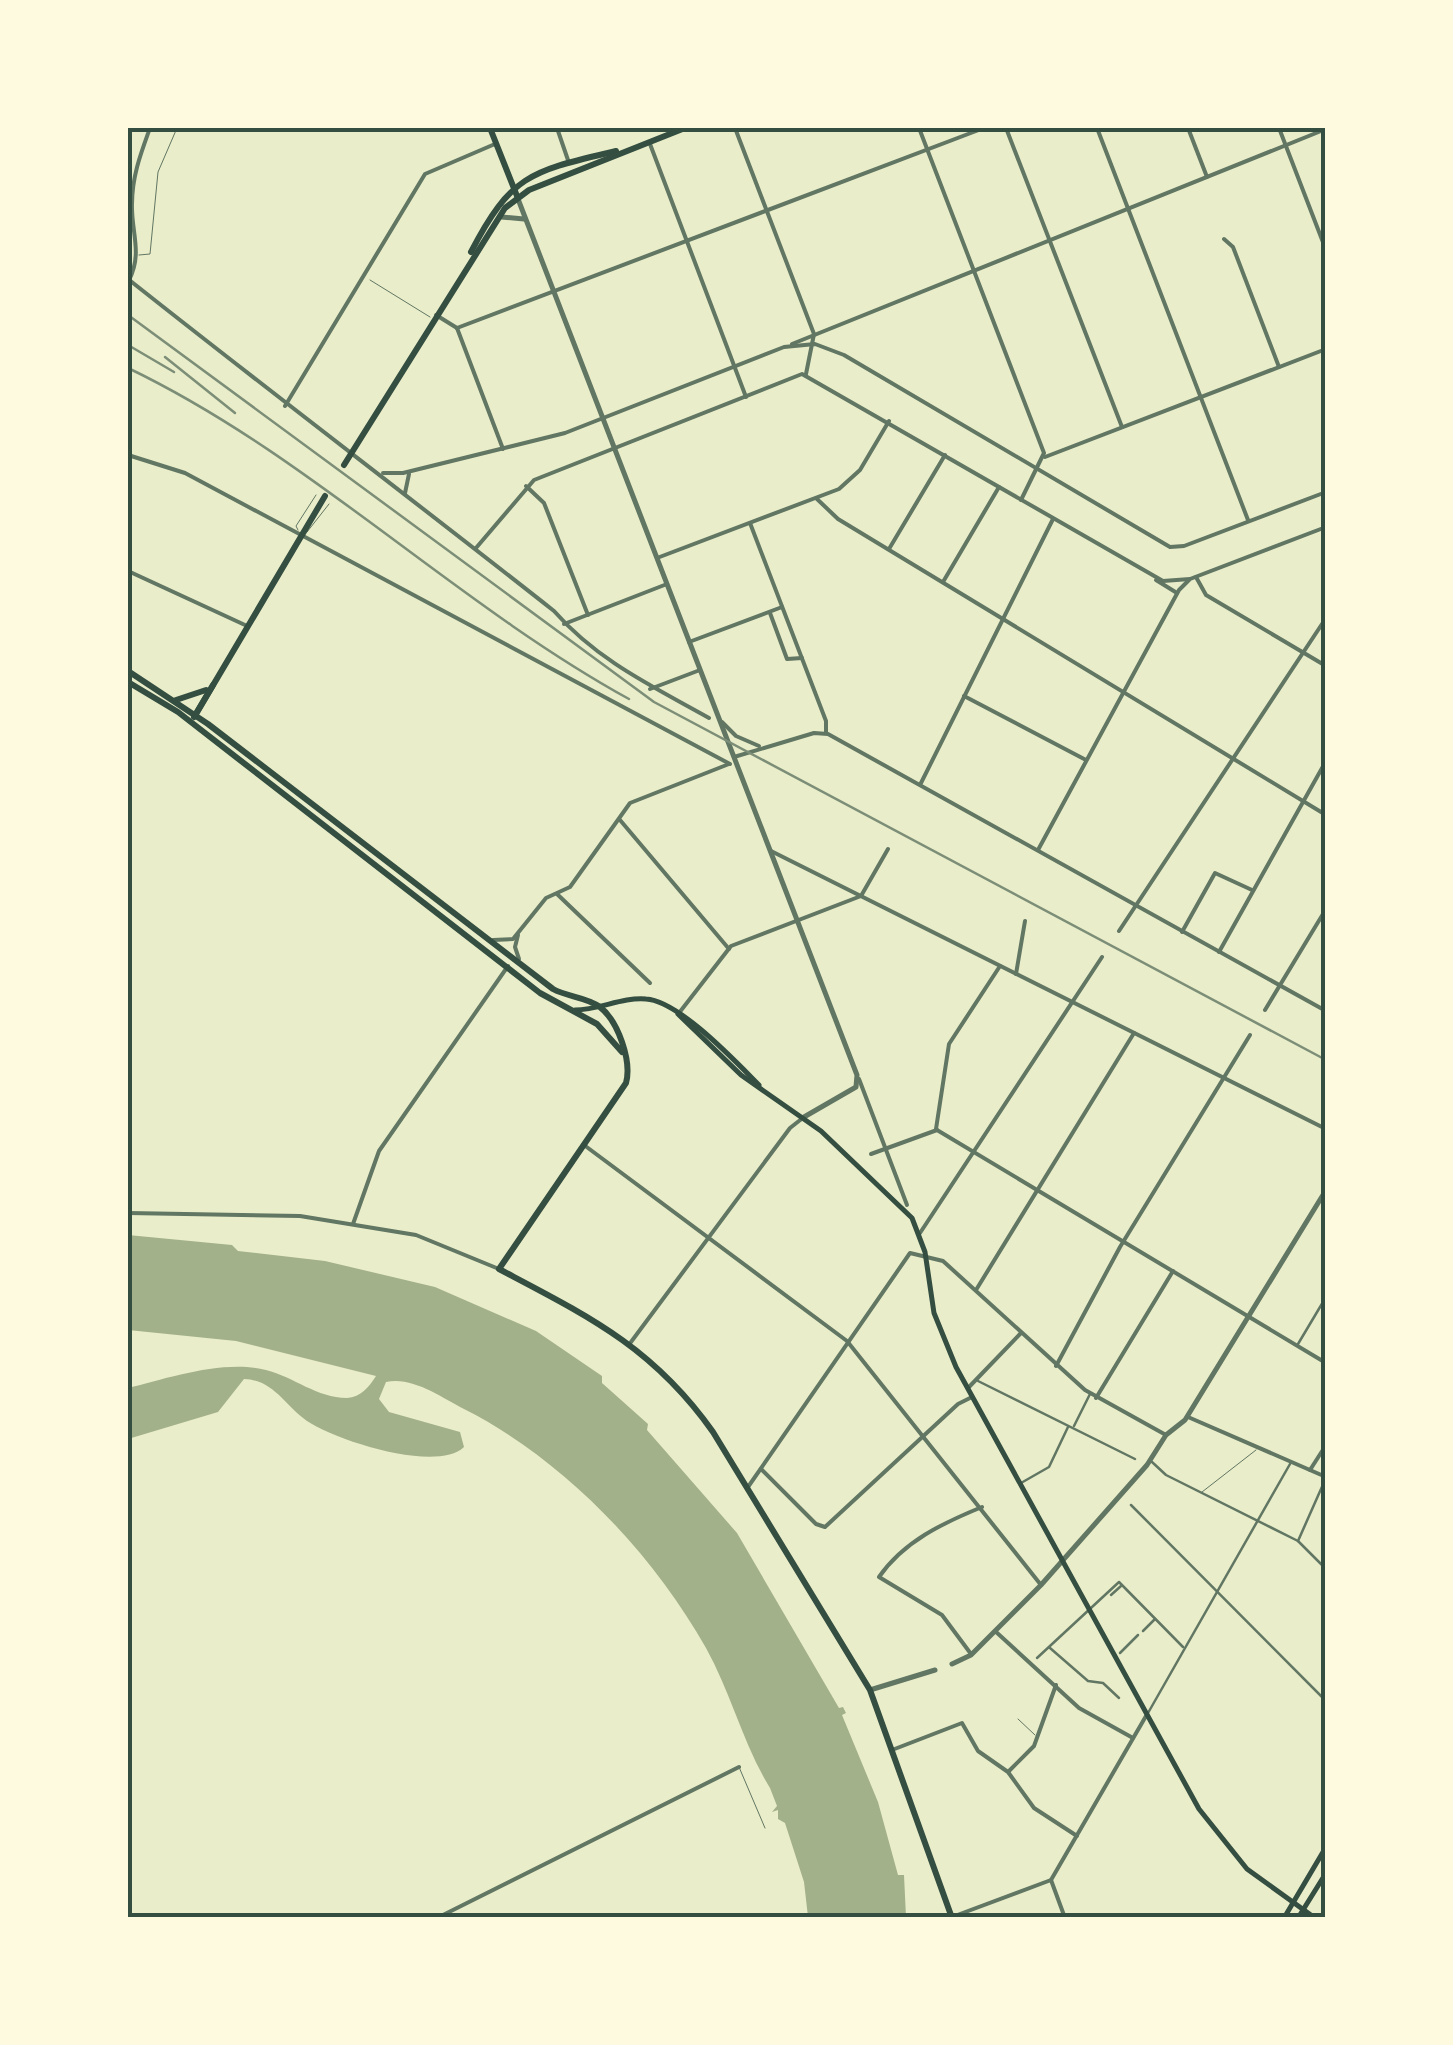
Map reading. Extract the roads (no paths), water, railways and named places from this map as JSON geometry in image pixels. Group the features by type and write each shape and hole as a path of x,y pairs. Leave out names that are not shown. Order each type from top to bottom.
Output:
{"main road":[{"path":"490,128 517,196"},
{"path":"458,277 517,196 685,128"},
{"path":"344,465 513,186 569,163 632,148"},
{"path":"193,718 320,495"},
{"path":"128,672 175,700 540,992 597,1024 626,1056"},
{"path":"193,718 216,678"},
{"path":"128,682 193,718 563,994 600,1007 626,1056 626,1082 499,1269 631,1342 692,1404 748,1486 870,1690 952,1917"},
{"path":"175,700 207,689"},
{"path":"575,1010 647,999 678,1014 906,1207 920,1233 938,1324 968,1389 1147,1714 1218,1837 1260,1880 1314,1918"},
{"path":"597,1024 600,1007"},
{"path":"1284,1918 1326,1847"},
{"path":"1298,1918 1326,1873"}],"street":[{"path":"150,128 132,188 138,256 128,279 285,406 383,474 564,624 650,689 709,718"},
{"path":"557,128 569,163"},
{"path":"736,128 814,334 806,374"},
{"path":"919,128 1044,457 1021,500"},
{"path":"458,328 984,128"},
{"path":"1006,128 1122,427"},
{"path":"1097,128 1248,522"},
{"path":"1188,128 1207,177"},
{"path":"1279,128 1326,250"},
{"path":"383,474 503,449 602,418 1326,129"},
{"path":"649,141 746,396"},
{"path":"285,406 425,174 496,144"},
{"path":"517,196 906,1207"},
{"path":"498,218 512,215 526,220"},
{"path":"1224,239 1233,248 1279,367"},
{"path":"434,317 458,328 503,449"},
{"path":"789,346 815,344 844,355 1167,546 1181,547 1326,492"},
{"path":"1044,457 1326,349"},
{"path":"476,548 526,486 806,374 1177,593"},
{"path":"656,558 818,499 858,473 888,420"},
{"path":"889,550 946,454"},
{"path":"128,455 185,473 733,761"},
{"path":"405,494 406,480 412,471"},
{"path":"526,486 544,503 588,615"},
{"path":"943,582 999,486"},
{"path":"818,499 838,519 1326,814"},
{"path":"920,785 1053,519"},
{"path":"750,524 802,658 826,733"},
{"path":"1144,573 1169,581 1193,578 1326,527"},
{"path":"128,571 246,625"},
{"path":"1038,850 1177,593 1193,578"},
{"path":"1193,578 1204,594 1326,666"},
{"path":"564,624 667,584"},
{"path":"690,642 782,607"},
{"path":"769,612 787,659 802,658"},
{"path":"1119,931 1326,618"},
{"path":"650,689 700,670"},
{"path":"964,696 1086,760"},
{"path":"719,717 730,732 763,747"},
{"path":"485,936 503,942 518,934 546,898 570,887 630,803 763,747 826,733 1326,1012"},
{"path":"1219,952 1326,761"},
{"path":"620,820 729,949"},
{"path":"678,1014 729,949 861,896 888,849"},
{"path":"771,851 1326,1129"},
{"path":"1182,932 1216,873 1252,890"},
{"path":"557,894 650,983"},
{"path":"1265,1010 1326,909"},
{"path":"1016,974 1025,921"},
{"path":"518,934 515,947 520,964"},
{"path":"920,1233 1102,957"},
{"path":"353,1224 379,1152 508,966"},
{"path":"937,1130 949,1044 1000,966"},
{"path":"976,1290 1134,1033"},
{"path":"1056,1366 1124,1241 1250,1035"},
{"path":"631,1342 790,1128 856,1087 857,1075"},
{"path":"937,1130 1325,1363"},
{"path":"871,1154 937,1130"},
{"path":"582,1144 848,1341 1041,1586"},
{"path":"952,1664 971,1655 1041,1586 1151,1460 1166,1435 1187,1417 1326,1190"},
{"path":"128,1213 274,1212 422,1236 499,1269"},
{"path":"912,1218 926,1222"},
{"path":"748,1486 904,1258 914,1253 943,1262 1090,1394 1166,1435"},
{"path":"1096,1398 1173,1271"},
{"path":"1297,1346 1326,1296"},
{"path":"968,1389 1021,1333"},
{"path":"976,1380 1135,1459"},
{"path":"1021,1484 1049,1467 1090,1394"},
{"path":"762,1469 820,1527 828,1525 958,1404 972,1397"},
{"path":"1187,1417 1326,1478 1298,1542"},
{"path":"1310,1470 1326,1445"},
{"path":"1151,1460 1166,1475 1298,1542 1326,1569"},
{"path":"952,1917 1052,1880 1292,1462"},
{"path":"1131,1506 1326,1701"},
{"path":"971,1655 939,1613 879,1577 898,1554 927,1533 982,1507"},
{"path":"1037,1658 1073,1629 1118,1582 1184,1648"},
{"path":"1143,1631 1155,1619"},
{"path":"996,1631 1079,1708 1134,1739"},
{"path":"1120,1653 1138,1636"},
{"path":"1050,1648 1088,1681 1104,1683 1118,1698"},
{"path":"870,1690 936,1670"},
{"path":"1008,1772 1038,1737 1056,1685"},
{"path":"891,1750 963,1724 982,1755 1008,1772 1034,1808 1077,1836"},
{"path":"437,1918 739,1767"},
{"path":"1052,1880 1065,1918"}],"lane":[{"path":"138,256 150,254 158,172 178,128"},
{"path":"370,280 434,317"},
{"path":"340,455 345,449 353,451 358,458 354,464"},
{"path":"301,534 312,531 330,504"},
{"path":"1202,1492 1259,1448"},
{"path":"1018,1720 1038,1737"},
{"path":"739,1767 765,1828"}],"railway":[{"path":"128,315 654,702 1326,1060"},
{"path":"128,345 174,372"},
{"path":"165,357 235,413"},
{"path":"128,368 258,443 502,619 629,699"}]}
